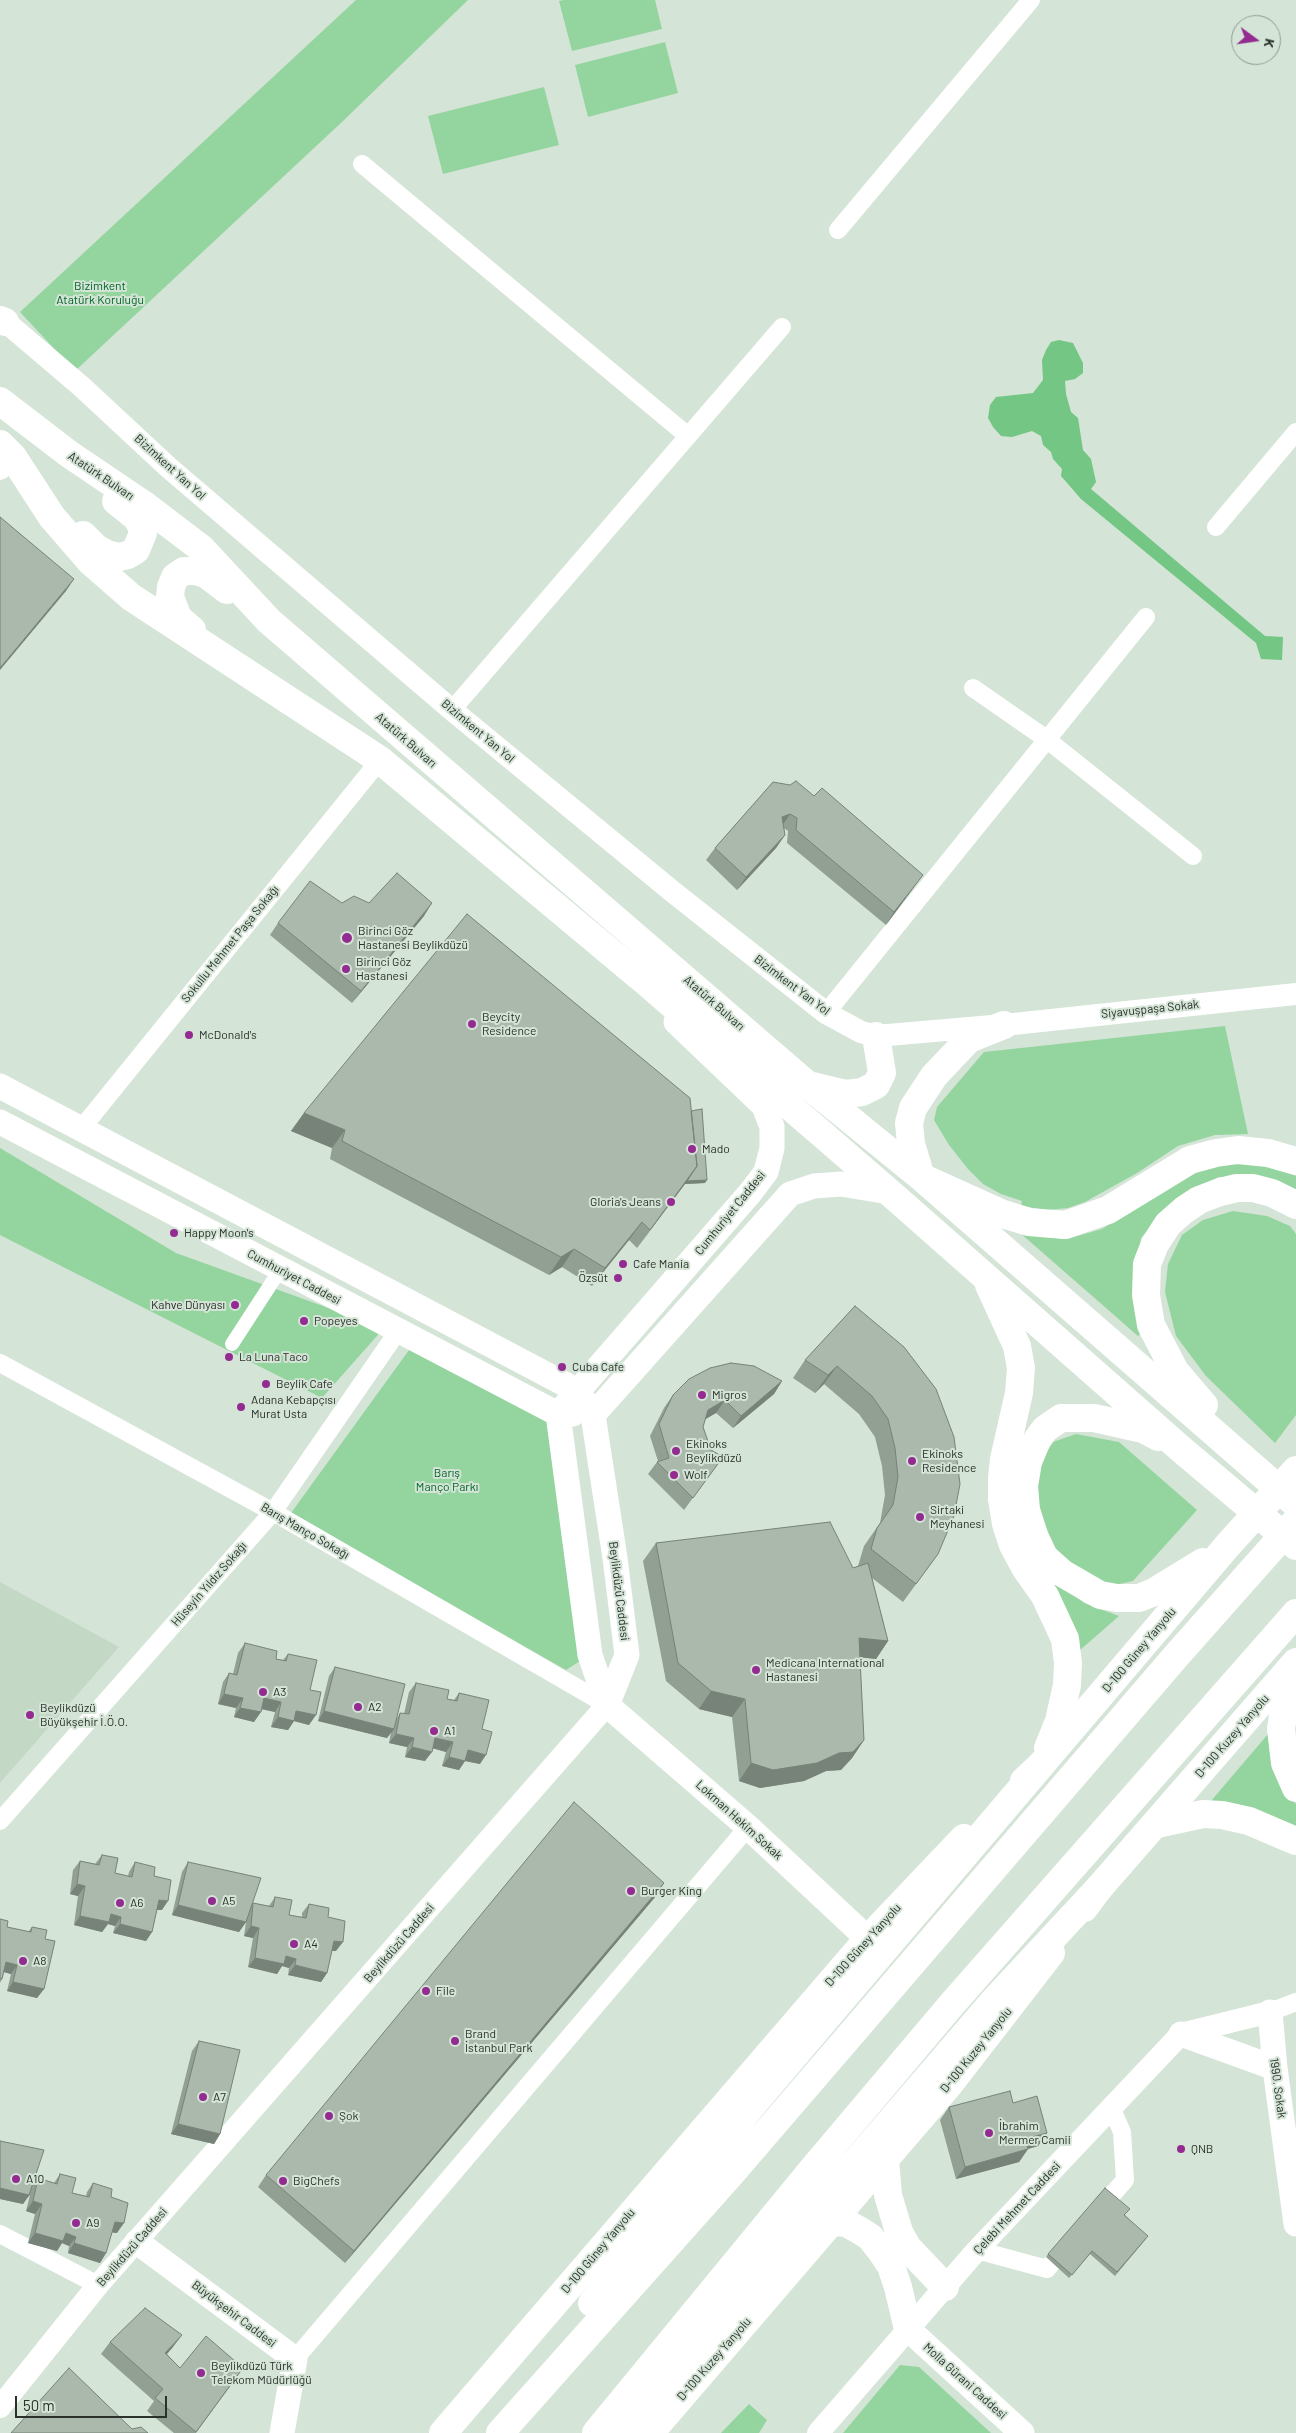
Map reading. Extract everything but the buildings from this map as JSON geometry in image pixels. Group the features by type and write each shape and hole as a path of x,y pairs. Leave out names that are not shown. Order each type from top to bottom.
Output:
{"main road":[{"name":"Atatürk Bulvarı","path":"0,401 69,454 143,504 202,549 269,621 809,1086 921,1177"},
{"path":"9,460 52,498 96,548 118,557 128,555 136,550 141,542 142,525 136,517 101,488 69,454"},
{"path":"9,460 52,516 91,562 131,597 215,654 380,760 646,982 889,1192 1182,1450 1296,1546"},
{"path":"215,654 207,641 178,618 174,610 170,597 171,587 175,577 184,571 206,574 253,612 269,621"},
{"name":"Cumhuriyet Caddesi","path":"558,1414 750,1193 766,1172 769,1163 772,1127 764,1106 680,1028 646,982"},
{"path":"1004,1025 969,1039 934,1076 913,1108 909,1123 910,1144 921,1177 1296,1504"},
{"path":"809,1086 846,1094 862,1092 876,1086 882,1072 876,1036"},
{"path":"0,1086 417,1304 578,1391 593,1415 790,1194 814,1186 840,1184 889,1192"},
{"name":"Cumhuriyet Caddesi","path":"0,1122 558,1414 593,1415"},
{"path":"60,1154 81,1129"},
{"path":"921,1177 1003,1214 1029,1222 1065,1225 1108,1210 1190,1160 1238,1150 1268,1153 1296,1161"},
{"path":"1229,1446 1216,1420 1176,1371 1151,1325 1146,1295 1147,1264 1155,1244 1168,1224 1199,1200 1237,1188 1253,1188 1296,1205"},
{"path":"498,2433 580,2317 666,2210 1042,1765 1064,1702 1067,1670 1066,1647 1058,1619 1022,1561 1006,1524 1002,1499 1003,1468 1019,1393 1021,1368 1017,1346 984,1275"},
{"path":"398,1331 417,1304"},
{"path":"558,1414 590,1655 607,1705"},
{"name":"Beylikdüzü Caddesi","path":"593,1415 615,1558 627,1655 607,1705"},
{"path":"1182,1450 1143,1429 1094,1418 1060,1418 1045,1429 1037,1440 1028,1462 1024,1486 1035,1538 1044,1557 1062,1574 1100,1595 1117,1598 1139,1598 1154,1592 1228,1545"},
{"name":"D-100 Güney Yanyolu","path":"444,2433 868,1938 988,1814 1042,1765 1228,1545 1296,1470"},
{"path":"498,2433 730,2174 1177,1655 1296,1521"},
{"path":"596,2433 812,2170 952,2004 1296,1613"},
{"name":"D-100 Kuzey Yanyolu","path":"650,2433 834,2222 948,2086 1026,1988 1099,1888 1157,1824 1296,1662"},
{"path":"1296,1684 1284,1710 1281,1729 1285,1763 1296,1788"},
{"name":"Lokman Hekim Sokak","path":"607,1705 748,1828 868,1938"},
{"path":"1157,1824 1203,1814 1222,1815 1249,1821 1296,1841"},
{"path":"623,2433 992,2003 1099,1888"},
{"name":"1990. Sokak","path":"1270,2012 1275,2068 1296,2224"},
{"path":"1181,2034 1275,2068"},
{"path":"885,2160 888,2195 899,2232 908,2248 945,2287"},
{"path":"834,2222 846,2223 859,2230 870,2237 881,2251 891,2266 898,2286 908,2329"},
{"name":"Büyükşehir Caddesi","path":"137,2242 295,2359"},
{"name":"Molla Gürani Caddesi","path":"908,2329 1022,2433"},
{"path":"282,2433 295,2359"}],"street":[{"path":"838,230 1031,0"},
{"path":"362,164 688,436"},
{"name":"Bizimkent Yan Yol","path":"2,320 82,386 168,467 452,710 673,892 826,1013 861,1032 876,1036 1004,1025"},
{"path":"452,710 782,327"},
{"path":"1216,527 1296,432"},
{"path":"826,1013 1045,738 1146,617"},
{"path":"973,688 1045,738 1193,856"},
{"name":"Sokullu Mehmet Paşa Sokağı","path":"81,1129 380,760"},
{"name":"Siyavuşpaşa Sokak","path":"1004,1025 1296,994"},
{"path":"232,1344 280,1270"},
{"name":"Hüseyin Yıldız Sokağı","path":"0,1821 273,1512 398,1331"},
{"name":"Barış Manço Sokağı","path":"0,1364 273,1512 607,1705"},
{"name":"Beylikdüzü Caddesi","path":"0,2407 98,2285 607,1705"},
{"path":"295,2359 748,1828"},
{"path":"1181,2034 1270,2012 1296,2002"},
{"name":"Çelebi Mehmet Caddesi","path":"818,2433 977,2250 1181,2034"},
{"path":"1110,2197 1126,2180 1122,2132 1111,2107"},
{"path":"0,2234 98,2285"},
{"path":"977,2250 1047,2269 1052,2263"}],"shaded area":[{"path":"1059,340 1073,343 1083,363 1083,373 1075,379 1065,381 1071,412 1078,418 1083,450 1091,459 1096,482 1091,489 1265,636 1283,637 1282,660 1261,659 1256,643 1081,499 1061,476 1062,469 1053,459 1051,452 1043,445 1041,436 1032,431 1012,437 1001,436 993,427 988,418 990,405 996,397 1033,393 1043,380 1042,360 1046,350 1051,342"},
{"name":"Beylikdüzü Büyükşehir İ.Ö.O.","path":"0,1582 119,1647 0,1783"}],"green space":[{"name":"Bizimkent Atatürk Koruluğu","path":"356,0 468,0 343,121 75,371 20,312"},
{"path":"655,0 662,29 572,51 559,1"},
{"path":"665,42 678,93 588,117 575,65"},
{"path":"544,87 559,145 443,174 428,116"},
{"path":"1225,1026 1248,1134 1215,1135 1178,1146 1137,1173 1085,1202 1068,1208 1047,1210 1021,1206 1022,1201 1001,1194 983,1184 949,1145 934,1120 937,1107 984,1052"},
{"path":"0,1148 176,1253 384,1328 322,1398 0,1235"},
{"path":"1223,1160 1278,1168 1296,1176 1296,1190 1274,1181 1252,1177 1219,1177 1193,1190 1166,1210 1141,1238 1133,1286 1143,1331 1138,1336 1019,1232 1067,1239 1102,1229 1196,1169"},
{"path":"1233,1211 1267,1216 1290,1226 1296,1234 1296,1415 1275,1443 1206,1376 1176,1336 1165,1292 1168,1264 1182,1235 1203,1220"},
{"name":"Barış Manço Parkı","path":"417,1339 552,1418 580,1661 566,1670 291,1513"},
{"path":"1076,1434 1119,1442 1197,1510 1133,1581 1110,1586 1066,1562 1056,1549 1041,1517 1034,1494 1040,1463 1053,1442"},
{"path":"1042,1570 1084,1603 1119,1616 1079,1651"},
{"path":"1268,1734 1289,1796 1296,1804 1296,1828 1211,1801"},
{"path":"900,2365 919,2367 991,2433 843,2433"},
{"path":"749,2404 767,2420 759,2433 721,2433"}],"place":[{"name":"Birinci Göz Hastanesi Beylikdüzü","path":"347,938"},
{"name":"Birinci Göz Hastanesi","path":"346,969"},
{"name":"Beycity Residence","path":"472,1024"},
{"name":"McDonald's","path":"189,1035"},
{"name":"Mado","path":"692,1149"},
{"name":"Gloria's Jeans","path":"671,1202"},
{"name":"Happy Moon's","path":"174,1233"},
{"name":"Cafe Mania","path":"623,1264"},
{"name":"Özsüt","path":"618,1278"},
{"name":"Kahve Dünyası","path":"235,1305"},
{"name":"Popeyes","path":"304,1321"},
{"name":"La Luna Taco","path":"229,1357"},
{"name":"Cuba Cafe","path":"562,1367"},
{"name":"Beylik Cafe","path":"266,1384"},
{"name":"Migros","path":"702,1395"},
{"name":"Adana Kebapçısı Murat Usta","path":"241,1407"},
{"name":"Ekinoks Beylikdüzü","path":"676,1451"},
{"name":"Ekinoks Residence","path":"912,1461"},
{"name":"Wolf","path":"674,1475"},
{"name":"Sirtaki Meyhanesi","path":"920,1517"},
{"name":"Medicana International Hastanesi","path":"756,1670"},
{"name":"A3","path":"263,1692"},
{"name":"A2","path":"358,1707"},
{"name":"Beylikdüzü Büyükşehir İ.Ö.O.","path":"30,1715"},
{"name":"A1","path":"434,1731"},
{"name":"Burger King","path":"631,1891"},
{"name":"A5","path":"212,1901"},
{"name":"A6","path":"120,1903"},
{"name":"A4","path":"294,1944"},
{"name":"A8","path":"23,1961"},
{"name":"File","path":"426,1991"},
{"name":"Brand İstanbul Park","path":"455,2041"},
{"name":"A7","path":"203,2097"},
{"name":"Şok","path":"329,2116"},
{"name":"İbrahim Mermer Camii","path":"989,2133"},
{"name":"QNB","path":"1181,2149"},
{"name":"A10","path":"16,2179"},
{"name":"BigChefs","path":"283,2181"},
{"name":"A9","path":"76,2223"},
{"name":"Beylikdüzü Türk Telekom Müdürlüğü","path":"201,2373"}]}
